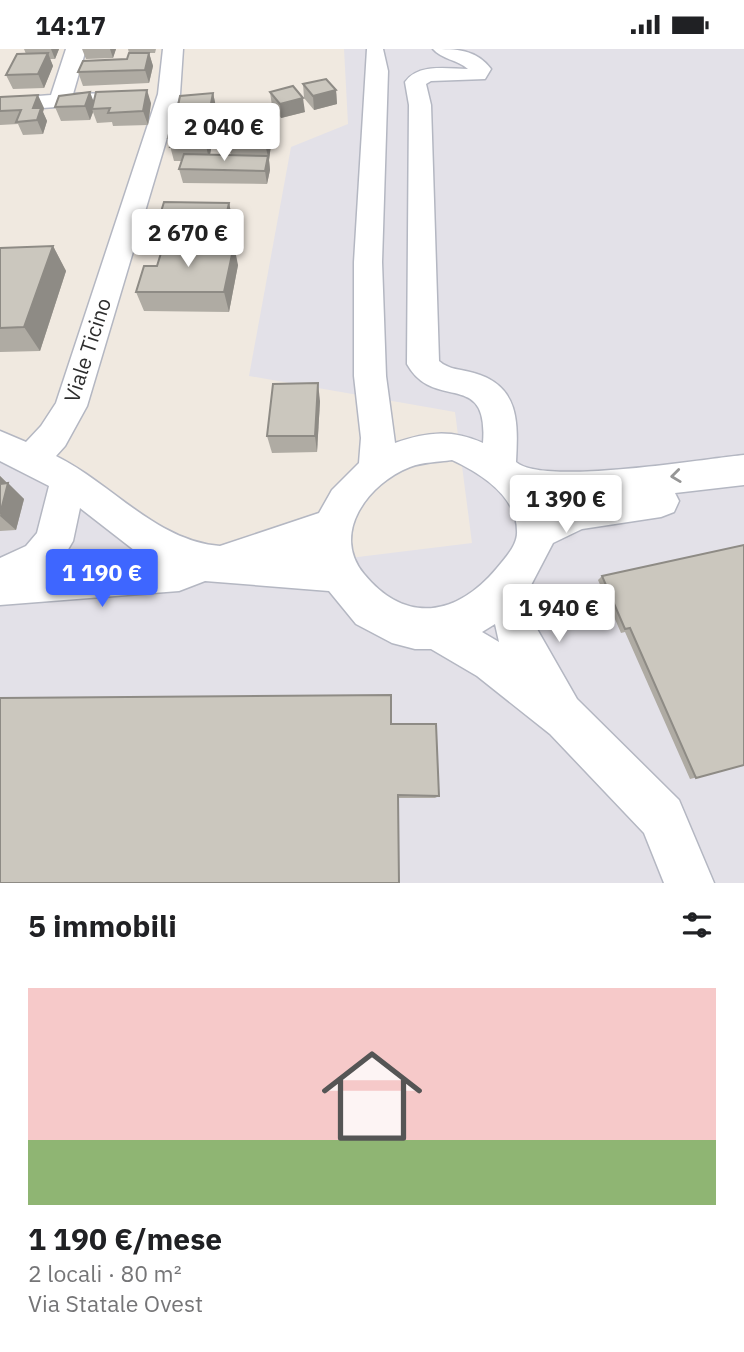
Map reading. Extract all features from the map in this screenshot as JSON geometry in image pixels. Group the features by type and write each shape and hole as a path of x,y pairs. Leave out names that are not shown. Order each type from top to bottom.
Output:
{"street":[{"path":"60,101 76,49"},
{"path":"376,471 379,438 370,376 369,262 373,131 406,56 469,59 481,69 478,75 427,75 415,82 420,105 422,355 423,364 432,375 483,388 498,405 506,476"},
{"path":"1,105 60,101 157,81"},
{"name":"Viale Ticino","path":"16,452 53,436 71,406 157,81"},
{"path":"376,412 441,447 484,458 506,476 528,502 537,532 528,556 510,584 491,606 460,624 426,631 390,621 360,601 339,573 330,542 335,525 353,490 376,471 400,456 441,447 500,417"},
{"path":"16,452 68,479 159,547 211,563 339,573"},
{"path":"506,476 567,489 744,470"},
{"path":"0,577 40,559 54,541 68,479"},
{"path":"537,532 578,513 744,490"},
{"path":"0,586 179,573 335,525"},
{"path":"510,584 517,635 566,718"},
{"path":"437,629 492,661 566,718 662,817 689,883"}],"shaded area":[{"path":"344,49 744,49 744,883 0,883 0,445 244,571 472,543 455,412 249,376 291,147 348,124"}],"building":[{"path":"48,53 38,74 6,75 17,54"},
{"path":"129,53 149,53 145,70 78,72 83,61 127,59"},
{"path":"326,79 336,90 313,96 303,84"},
{"path":"293,86 303,98 280,104 270,92"},
{"path":"147,90 143,111 108,113 110,108 92,109 96,92"},
{"path":"90,92 85,106 55,107 59,96"},
{"path":"213,93 210,109 177,111 180,96"},
{"path":"38,95 33,108 41,108 37,120 16,122 21,110 0,111 0,97"},
{"path":"206,128 206,146 170,147 173,138 168,138 170,129"},
{"path":"224,129 239,129 238,132 233,132 232,137 222,137"},
{"path":"233,132 269,132 266,148 229,148"},
{"path":"184,154 268,156 265,171 179,169"},
{"path":"164,202 229,203 225,221 194,220 193,225 157,225"},
{"path":"165,240 186,240 184,245 234,245 224,292 136,292 144,266 157,266"},
{"path":"53,246 24,327 0,328 0,248"},
{"path":"318,383 315,436 267,436 273,384"},
{"path":"8,483 0,514 0,484"},
{"path":"744,545 744,765 696,778 630,628 625,629 602,576"},
{"path":"391,695 391,724 436,724 439,796 398,795 399,883 0,883 0,698"}]}
